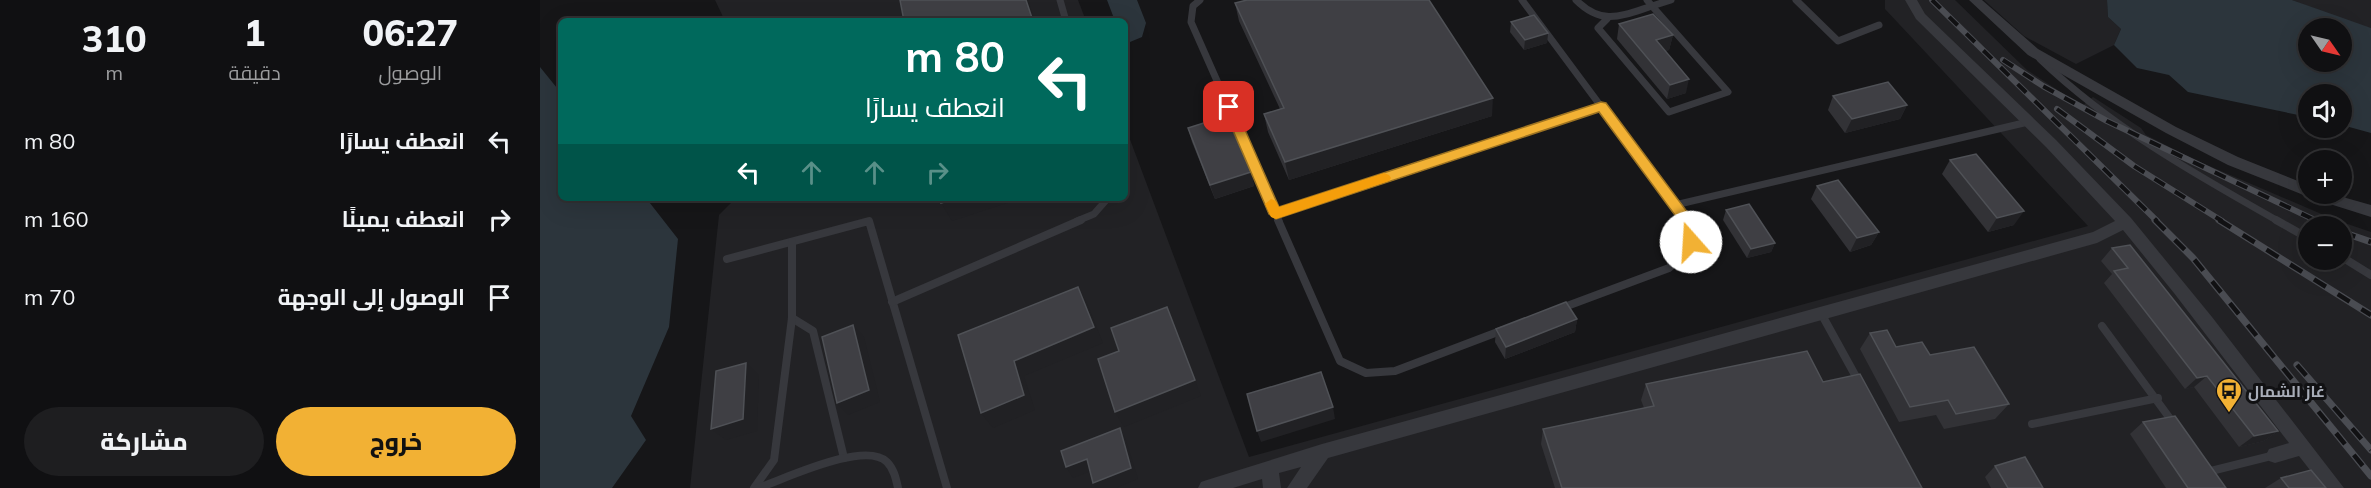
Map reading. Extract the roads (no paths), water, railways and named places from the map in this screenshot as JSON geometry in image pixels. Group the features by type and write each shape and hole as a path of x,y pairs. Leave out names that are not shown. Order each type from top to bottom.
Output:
{"street":[{"path":"1911,0 1920,16 2126,222 2335,488"},
{"path":"1975,0 2033,52 2170,130 2233,161 2298,187"},
{"path":"2348,204 2371,211"},
{"path":"1217,486 1322,452 2097,237 2126,222"},
{"path":"2274,455 2301,447"},
{"path":"1296,488 1322,452"},
{"path":"1270,469 1272,488"}],"lane":[{"path":"1060,0 1065,18"},
{"path":"1200,0 1193,6 1191,22 1340,361 1366,374 1395,371 1515,326"},
{"path":"1522,0 1689,225 1691,242 1683,257 1668,268 1548,314"},
{"path":"1576,0 1586,12 1607,19"},
{"path":"1650,3 1728,92 1669,112 1598,28 1607,19 1650,3 1671,0"},
{"path":"1796,0 1838,41 1880,25"},
{"path":"2033,52 2064,84 2123,129 2298,232"},
{"path":"1276,214 1601,106"},
{"path":"1675,205 2028,122"},
{"path":"892,302 1094,214 1105,201"},
{"path":"727,259 869,220 947,488"},
{"path":"756,488 774,460 792,318 792,242"},
{"path":"2352,263 2371,275"},
{"path":"1822,315 1867,396"},
{"path":"792,318 813,331 844,458"},
{"path":"2102,326 2158,398 2182,435"},
{"path":"2032,424 2158,398"},
{"path":"756,488 844,458 863,454 879,457 894,470 898,488"},
{"path":"2200,463 2210,476 2274,455"}],"railway":[{"path":"1932,0 2157,221"},
{"path":"2003,60 2043,86 2107,121 2306,216"},
{"path":"2057,109 2134,166 2222,221"},
{"path":"2155,220 2193,258 2371,476"},
{"path":"2219,220 2371,315"},
{"path":"2352,235 2371,242"},
{"path":"2297,365 2371,450"}],"place":[{"name":"غاز الشمال","path":"2229,414"}]}
